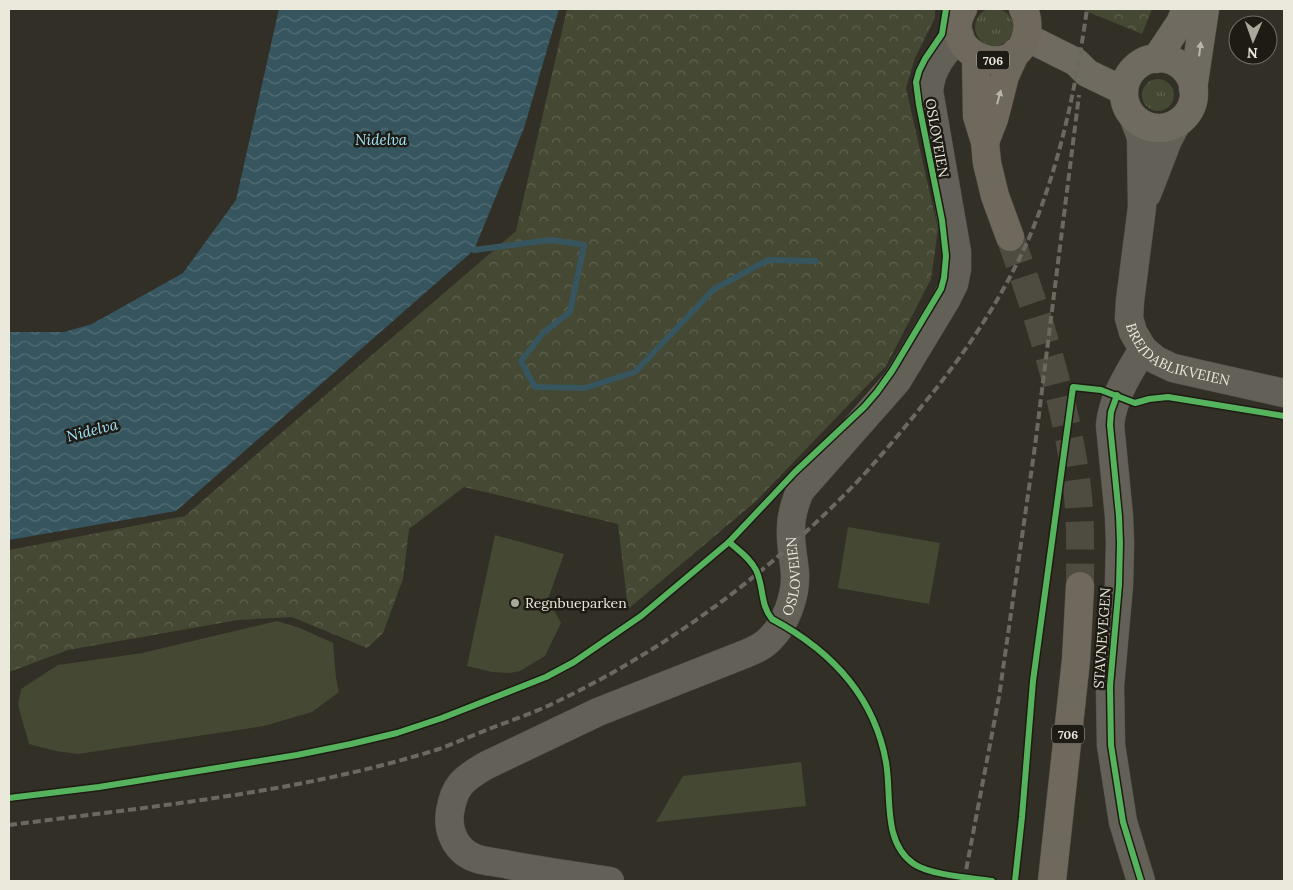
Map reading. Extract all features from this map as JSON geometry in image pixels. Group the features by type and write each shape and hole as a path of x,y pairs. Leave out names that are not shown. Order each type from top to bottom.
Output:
{"highway":[{"path":"960,36 958,25 963,9"},
{"name":"706","path":"986,142 994,120 1005,76 1021,45 1028,24 1023,9"},
{"name":"706","path":"960,36 966,48 976,57 989,61 1008,58 1021,45"},
{"name":"706","path":"976,57 977,116 986,142 987,162 992,188 1001,217 1010,237"},
{"name":"706","path":"1052,881 1076,660 1080,586"}],"main road":[{"path":"1186,9 1180,23 1138,73 1124,101 1134,118 1152,128 1165,128 1177,123 1187,114 1192,102 1205,9"},
{"path":"1021,45 1076,62 1094,61 1138,73 1170,60 1181,67 1190,77 1194,89"}],"street":[{"name":"OSLOVEIEN","path":"610,881 546,872 474,858 458,846 449,829 452,800 458,786 467,776 485,766 598,712 745,654 767,642 782,624 794,593 795,577 791,529 794,506 800,491 897,381 954,284 957,269 956,252 929,91 930,79 940,57 960,36"},
{"name":"BREIDABLIKVEIEN","path":"1134,118 1141,136 1142,207 1130,301 1129,318 1133,332 1143,349 1156,360 1173,368 1284,392"},
{"name":"BREIDABLIKVEIEN","path":"1142,207 1168,140 1177,123"},
{"name":"STAVNEVEGEN","path":"1141,881 1123,822 1111,745 1110,686 1119,586 1120,534 1110,425 1111,412 1117,395 1143,349"}],"green space":[{"path":"994,8 1007,14 1013,27 1007,40 994,46 981,40 975,27 981,14"},
{"path":"567,9 935,9 935,18 915,58 906,88 938,229 931,279 886,366 755,502 628,609 618,524 464,487 409,529 403,579 383,633 367,648 292,617 238,620 68,650 9,672 9,550 185,516 516,231"},
{"path":"1081,9 1152,9 1142,34"},
{"path":"1158,79 1164,80 1169,84 1173,89 1173,101 1169,106 1164,110 1158,111 1152,110 1147,106 1143,101 1142,95 1143,89 1147,84 1152,80"},
{"path":"848,527 940,543 929,604 838,588"},
{"name":"Regnbueparken","path":"495,535 564,554 548,599 561,623 545,656 520,671 510,673 492,672 467,666"},
{"path":"277,621 300,628 333,643 339,692 312,712 264,726 78,754 29,744 18,705 21,689 58,665 142,653"},
{"path":"801,762 806,806 656,822 683,776"}],"water":[{"name":"Nidelva","path":"279,9 559,9 524,128 474,250 176,511 9,540 9,332 64,332 92,324 183,273 236,200"}],"waterway":[{"path":"474,250 551,240 584,245 570,312 543,333 521,361 535,387 585,388 635,372 714,289 768,260 816,261"}],"tunnel":[{"path":"1010,237 1041,329 1066,423 1077,487 1080,536 1080,586"}],"railway":[{"path":"9,825 172,804 280,787 333,777 439,749 541,709 597,681 677,633 715,607 787,549 863,476 938,387 981,326 1018,261 1029,238 1050,182 1066,125 1087,9"},
{"path":"964,881 999,697 1035,446 1079,95"}],"cycle path":[{"path":"9,798 99,787 297,755 397,733 442,718 546,677 574,662 641,616 729,542 795,472 864,407 877,392 892,371 941,289 946,256 942,220 916,82 925,59 942,34 946,9"},
{"path":"1015,881 1033,681 1073,387 1101,390 1135,403 1168,397 1284,416"},
{"path":"1117,395 1111,412 1110,425 1120,543 1119,585 1110,686 1111,745 1123,822 1141,881"},
{"path":"729,542 747,558 756,570 764,602 772,619 813,645 846,677 860,695 880,738 888,775 890,818 897,844 904,855 914,864 930,871 992,881"}],"place":[{"name":"Regnbueparken","path":"515,603"}]}
